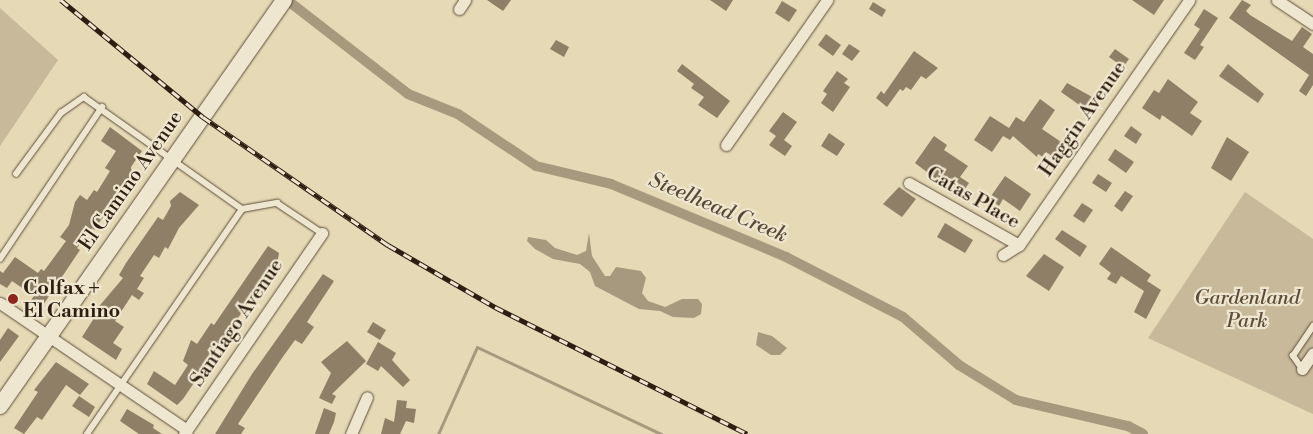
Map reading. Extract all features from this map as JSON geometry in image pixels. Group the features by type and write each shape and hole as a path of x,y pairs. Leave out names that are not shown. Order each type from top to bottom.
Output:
{"main road":[{"name":"El Camino Avenue","path":"0,406 284,0"}],"street":[{"path":"726,145 827,0"},
{"name":"Haggin Avenue","path":"1003,255 1019,245 1189,0"},
{"path":"1277,0 1313,24"},
{"name":"Catas Place","path":"909,183 1019,245"},
{"name":"Santiago Avenue","path":"185,432 322,233"},
{"path":"0,303 120,384 185,432"},
{"path":"1302,369 1313,353"},
{"path":"351,434 367,397"}],"lane":[{"path":"16,174 61,113 84,97 102,107 172,160 242,209 277,203 322,233"},
{"path":"0,259 102,107"},
{"path":"87,434 242,209"},
{"path":"1302,369 1293,356 1313,326"}],"green space":[{"path":"0,8 58,60 0,146"},
{"name":"Gardenland Park","path":"1245,192 1313,239 1313,414 1148,338"}],"shaded area":[{"path":"589,233 592,256 605,276 610,276 616,267 641,271 646,278 642,293 648,301 665,307 682,299 698,299 702,304 701,314 694,318 673,317 660,311 639,309 595,286 590,272 580,264 553,259 535,249 527,241 528,237 546,240 555,248 577,255 586,251"},
{"path":"758,332 772,336 787,348 780,355 771,355 756,345"}],"building":[{"path":"487,0 511,0 503,11"},
{"path":"710,0 733,0 726,11"},
{"path":"1132,0 1164,0 1154,15"},
{"path":"1242,0 1251,5 1246,11 1250,15 1292,41 1302,27 1312,34 1303,47 1313,54 1313,85 1306,96 1299,91 1309,75 1229,18"},
{"path":"782,1 797,10 789,22 775,13"},
{"path":"873,2 886,10 882,17 869,9"},
{"path":"1204,9 1218,18 1200,45 1204,47 1195,60 1184,53 1200,29 1194,25"},
{"path":"826,34 841,45 833,56 818,45"},
{"path":"556,40 569,47 564,57 550,49"},
{"path":"849,44 860,51 852,61 842,54"},
{"path":"1115,49 1129,59 1123,67 1109,57"},
{"path":"914,51 938,68 926,79 921,76 911,90 906,87 903,91 900,89 887,107 876,98 881,91 884,94"},
{"path":"682,64 730,101 717,118 698,105 704,97 691,88 694,84 677,71"},
{"path":"1228,64 1264,94 1258,103 1219,76"},
{"path":"837,71 848,79 844,83 850,87 833,112 821,103 827,94 823,91"},
{"path":"1168,79 1198,102 1190,113 1202,121 1192,136 1162,115 1160,120 1142,108 1154,90 1159,93"},
{"path":"1067,83 1094,98 1085,109 1061,92"},
{"path":"1040,99 1055,110 1042,129 1067,146 1058,160 1046,152 1043,157 1038,154 1037,157 1013,136 1010,140 1003,136 992,152 974,140 990,116 1009,128 1016,117 1024,122"},
{"path":"783,112 797,122 784,140 792,146 785,156 769,145 776,136 769,131"},
{"path":"1131,126 1142,134 1136,144 1124,136"},
{"path":"110,127 142,151 131,167 132,175 94,230 92,228 77,248 80,250 39,311 28,304 34,296 12,281 7,288 0,284 0,271 3,273 15,257 38,273 41,269 44,271 66,241 60,237 69,225 75,202 80,195 87,200 94,190 97,192 110,171 105,168 116,151 101,141"},
{"path":"829,133 845,144 837,156 821,146"},
{"path":"934,136 947,145 944,150 968,166 960,177 969,183 962,193 946,182 944,185 915,163"},
{"path":"1227,137 1249,152 1231,181 1211,168"},
{"path":"1115,149 1134,162 1126,173 1108,160"},
{"path":"1098,174 1112,183 1106,192 1092,183"},
{"path":"1005,176 1031,194 1020,211 1003,199 999,206 989,199"},
{"path":"899,187 916,199 902,217 883,204"},
{"path":"1125,191 1133,196 1122,212 1114,206"},
{"path":"180,192 199,205 179,228 168,249 165,247 159,258 154,255 140,276 144,278 137,289 144,293 139,300 132,295 115,321 124,327 113,343 122,349 116,360 82,337 98,312 96,310 123,278 119,275 126,263 158,217 163,220 171,206 170,201"},
{"path":"1082,203 1093,210 1084,223 1073,216"},
{"path":"945,223 973,240 965,253 937,237"},
{"path":"1062,230 1087,246 1080,257 1055,239"},
{"path":"268,246 279,253 278,259 183,399 177,405 147,384 154,371 175,385 188,365 183,361 191,340 197,344 211,323 214,325"},
{"path":"1111,247 1151,275 1147,281 1161,290 1146,319 1134,312 1144,291 1121,276 1116,284 1107,279 1111,273 1099,264"},
{"path":"1044,254 1064,267 1049,291 1026,276"},
{"path":"323,274 334,281 307,322 314,327 302,344 295,340 282,358 238,424 245,428 241,434 215,434 252,374"},
{"path":"373,322 386,330 380,340 367,332"},
{"path":"8,328 19,336 0,362 0,340"},
{"path":"347,341 366,361 332,394 336,396 332,404 319,398 331,373 321,362"},
{"path":"378,342 396,353 392,360 410,380 403,387 381,366 378,371 366,364"},
{"path":"56,362 89,384 80,395 66,385 42,420 37,417 24,434 14,428 38,392 34,390"},
{"path":"79,396 95,407 89,417 72,406"},
{"path":"397,400 407,401 406,408 416,409 414,423 406,421 400,434 381,434 385,418 394,422"},
{"path":"324,408 336,413 334,422 329,434 315,434"},
{"path":"127,409 154,425 153,428 162,434 139,434 120,421"}],"waterway":[{"name":"Steelhead Creek","path":"287,0 408,94 458,114 536,166 611,184 786,257 903,317 959,365 1016,400 1128,426 1143,434"},
{"path":"438,434 477,347 661,434"}],"railway":[{"path":"61,0 203,117 388,245 495,307 747,434"}],"place":[{"name":"Colfax + El Camino","path":"13,299"}]}
